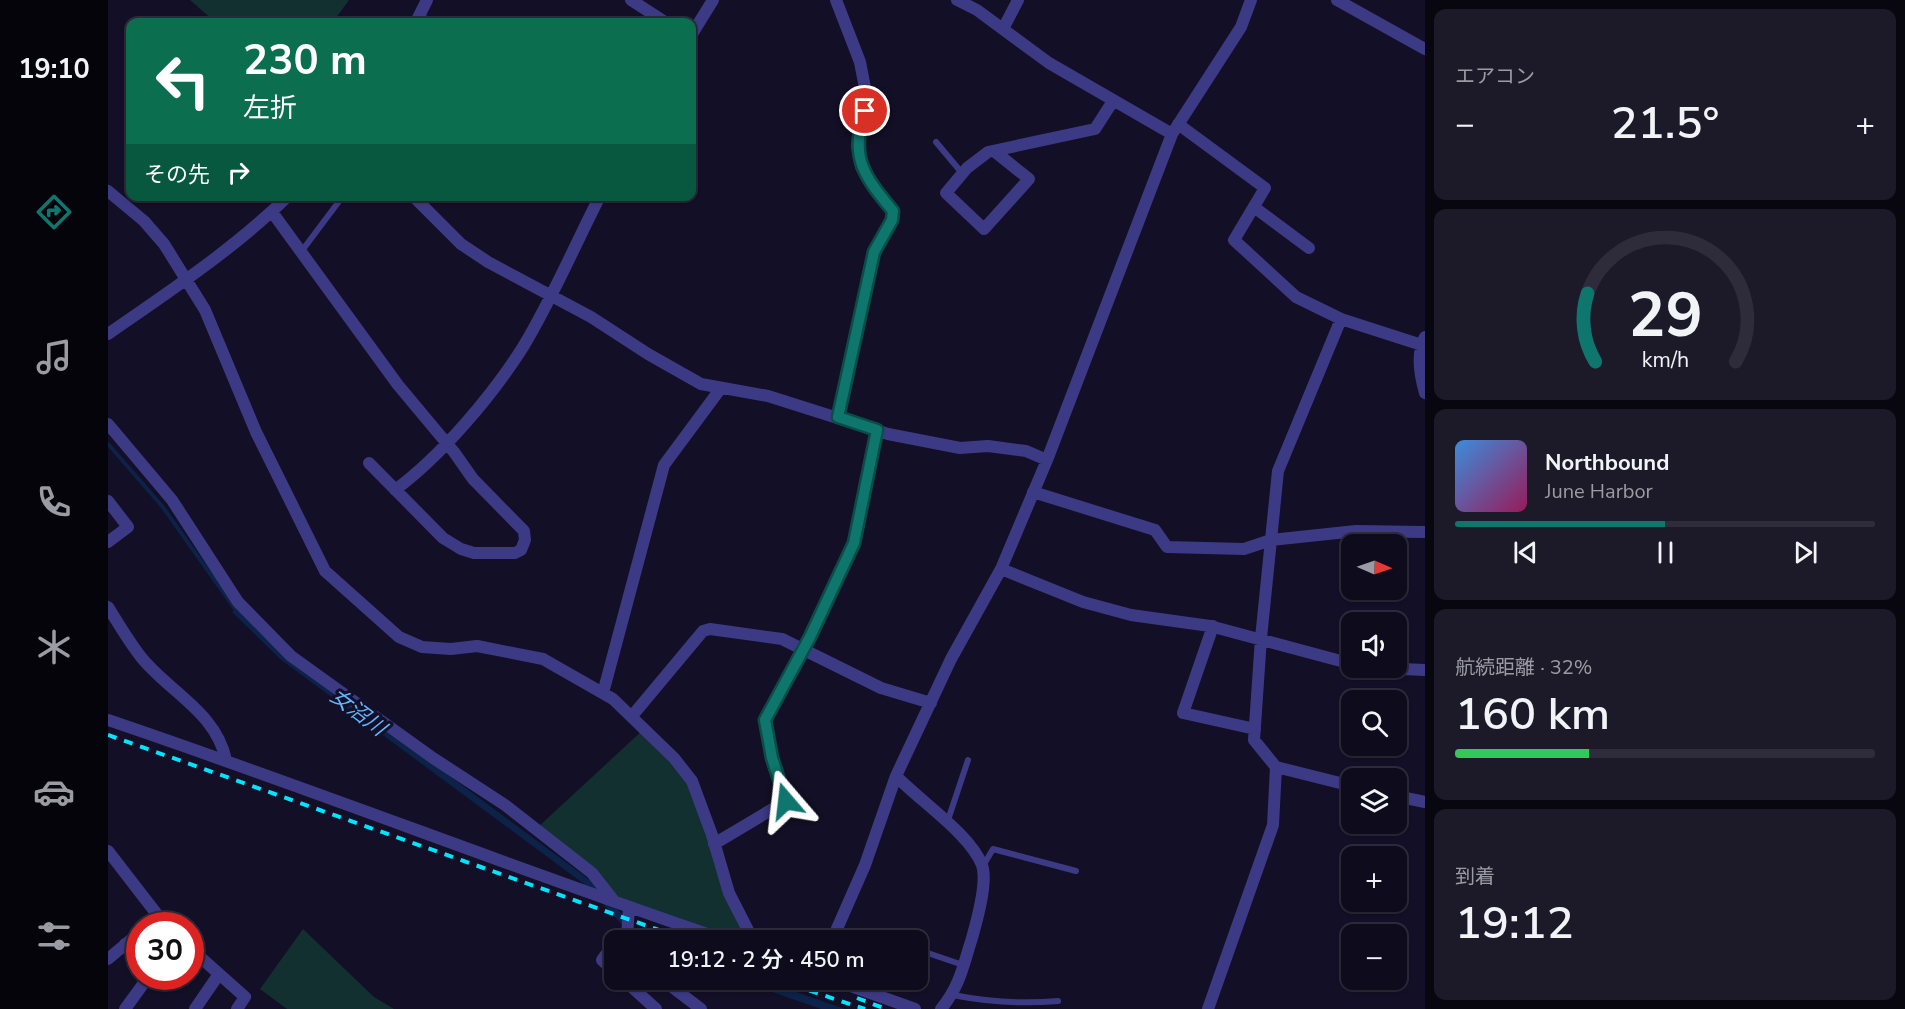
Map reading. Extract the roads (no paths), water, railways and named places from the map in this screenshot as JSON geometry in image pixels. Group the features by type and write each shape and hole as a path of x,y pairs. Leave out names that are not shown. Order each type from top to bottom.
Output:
{"street":[{"path":"418,18 427,0"},
{"path":"631,0 659,18"},
{"path":"696,28 713,0"},
{"path":"836,0 836,5 848,25 860,62 865,88 865,111 859,129 857,146 861,167 893,211 892,220 874,252 838,417"},
{"path":"957,0 977,10 1049,63 1113,101 1175,129 1265,188 1234,240 1296,297 1341,319 1423,343 1421,380 1425,393"},
{"path":"1003,29 1018,0"},
{"path":"836,930 865,865 896,776 951,659 1001,568 1047,460 1175,129 1241,27 1251,0"},
{"path":"1337,0 1425,50"},
{"path":"994,151 1029,179 984,229 946,193 962,173 988,152 1095,129 1113,101"},
{"path":"108,191 144,221 164,244 205,310 251,422 325,571 399,637 422,647 451,649 477,646 543,659 603,693 632,716 674,758 692,780 729,893 748,930"},
{"path":"108,334 186,280 272,213 283,201"},
{"path":"417,201 460,244 488,262 550,294 701,384 768,396 877,430 960,448 988,446 1026,451 1047,460"},
{"path":"395,490 416,474 447,443 523,347 597,201"},
{"path":"1254,207 1309,248"},
{"path":"272,213 398,386 447,443 473,479 524,531 525,540 521,550 515,553 474,553 461,549 443,538 369,463"},
{"path":"1341,319 1278,471 1261,638 1254,740 1276,767 1341,783"},
{"path":"603,693 664,465 721,388"},
{"path":"108,423 172,500 238,602 291,656 433,758 505,805 592,873 614,901"},
{"path":"714,844 786,801 772,758 765,720 804,649 854,543 877,430"},
{"path":"1033,492 1155,530 1167,547 1244,549 1271,540 1356,531 1425,532"},
{"path":"108,501 128,527 108,542"},
{"path":"1001,568 1083,602 1131,615 1213,626 1341,661"},
{"path":"108,606 141,658 211,725 223,744 226,760"},
{"path":"1213,626 1183,714 1255,729"},
{"path":"632,716 703,631 710,629 782,639 881,688 931,704"},
{"path":"1407,669 1425,670"},
{"path":"108,720 226,760 592,895 695,930"},
{"path":"1208,1009 1273,825 1276,767"},
{"path":"896,776 964,838 983,867 982,896 963,966 953,995 941,1009"},
{"path":"1407,798 1425,802"},
{"path":"108,851 154,912"},
{"path":"625,930 629,908"},
{"path":"108,959 125,945"},
{"path":"204,961 245,997 237,1009"},
{"path":"195,1009 219,974"},
{"path":"125,1009 139,990"},
{"path":"635,990 656,1009"},
{"path":"676,990 701,1009"},
{"path":"862,990 915,1009"}],"lane":[{"path":"936,142 962,173"},
{"path":"301,252 339,201"},
{"path":"947,824 968,760"},
{"path":"983,867 993,849 1076,871"},
{"path":"928,953 963,966"},
{"path":"953,995 982,1000 1034,1003 1058,1000"}],"water":[{"path":"238,607 443,771 594,883 637,930 627,930 588,887 280,659 232,612"},
{"path":"767,990 791,990 845,1009 821,1009"}],"waterway":[{"name":"女沼川","path":"108,444 162,506 238,613"}],"railway":[{"path":"108,735 659,930"},
{"path":"807,990 865,1009"},
{"path":"857,998 886,1009"}]}
